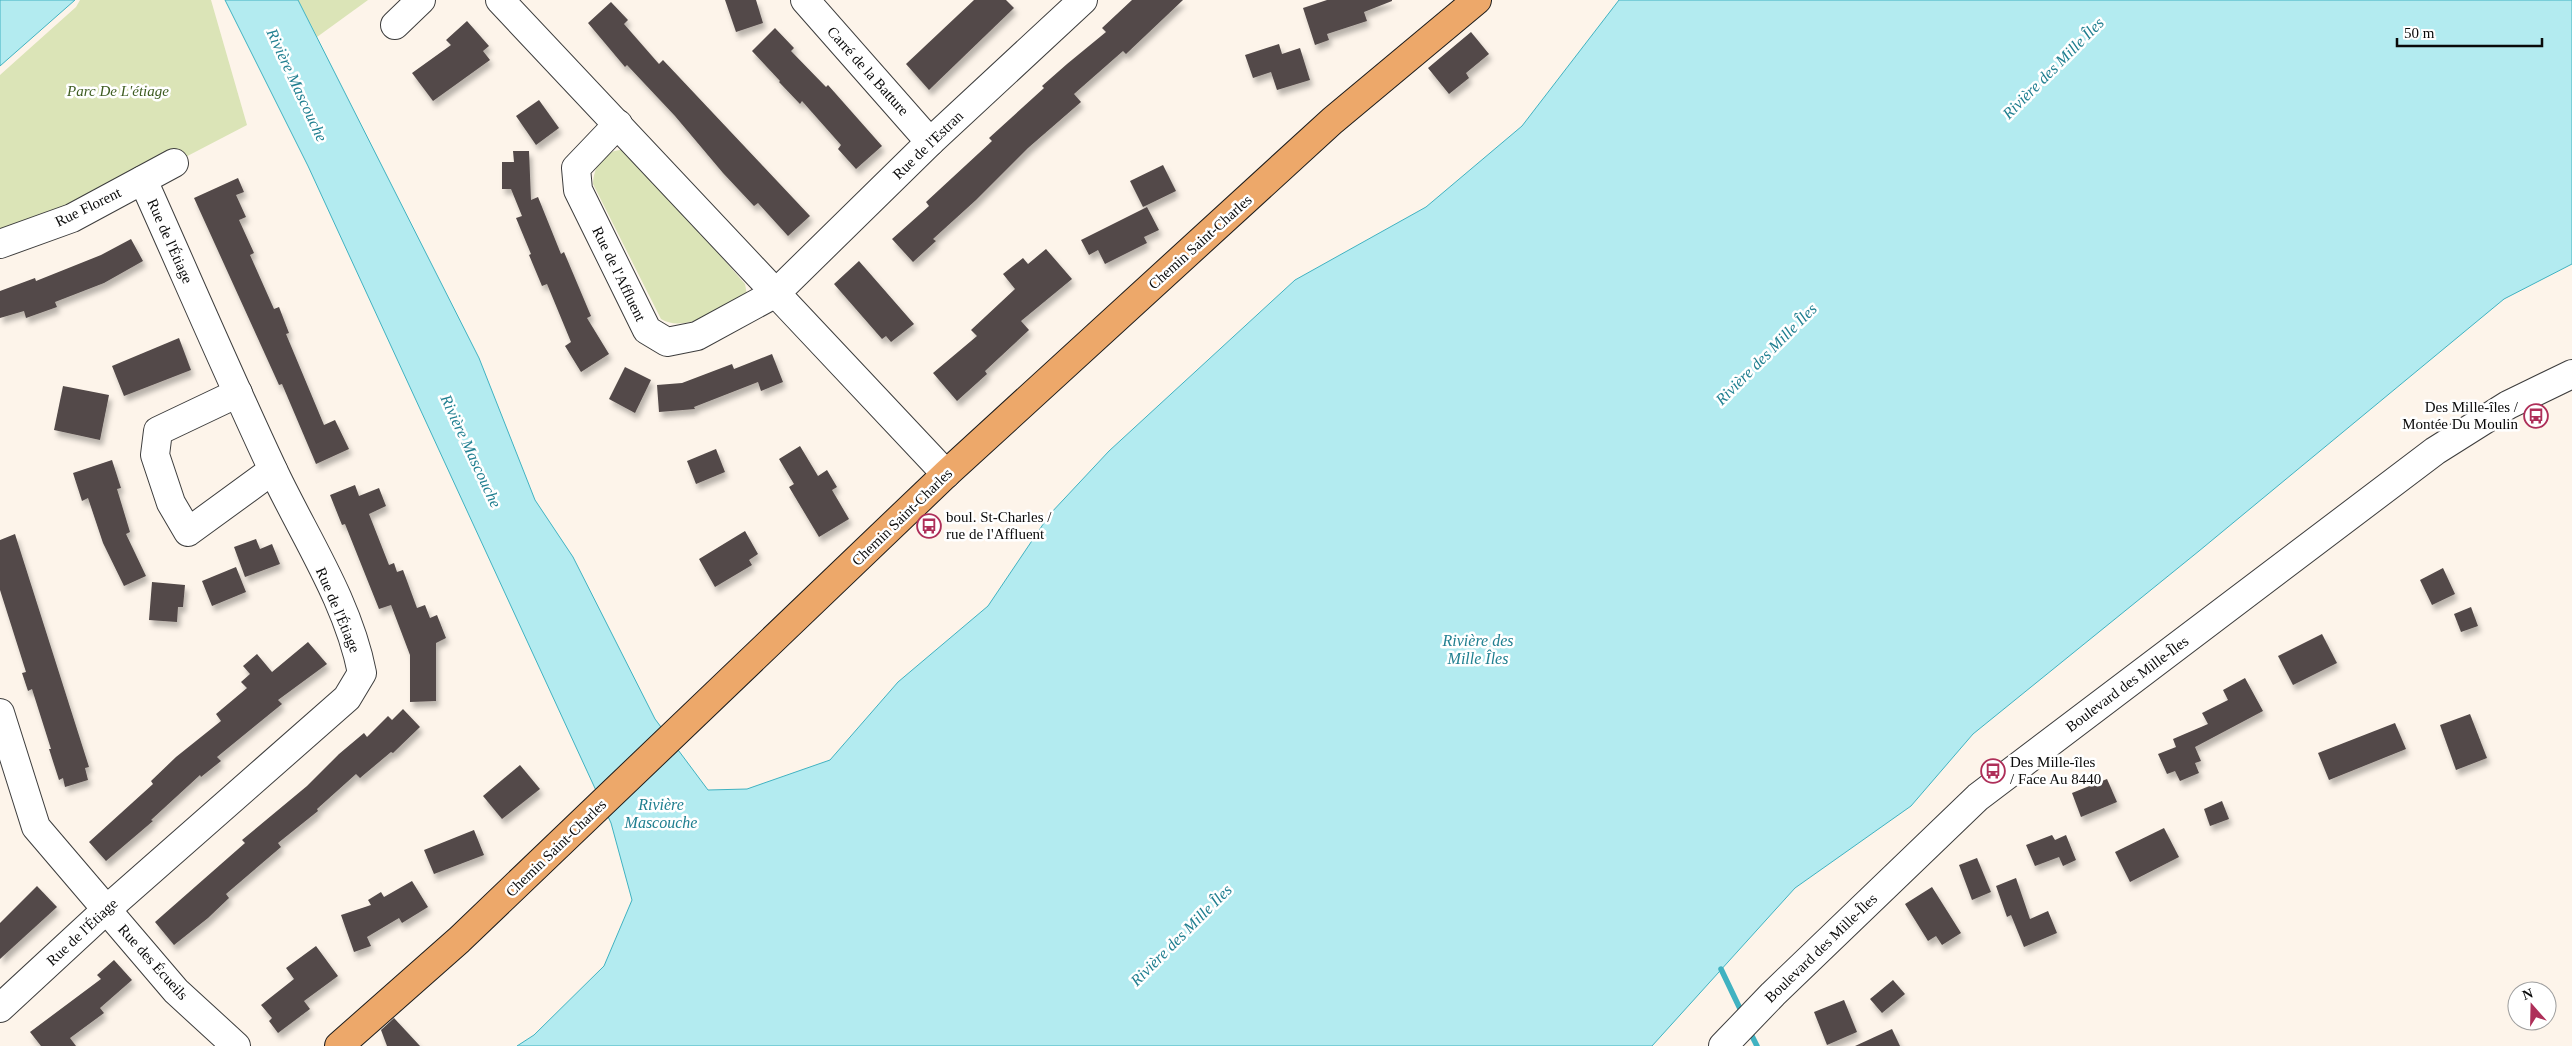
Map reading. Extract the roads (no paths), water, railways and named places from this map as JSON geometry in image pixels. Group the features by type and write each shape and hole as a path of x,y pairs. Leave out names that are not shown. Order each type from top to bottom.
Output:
{"main road":[{"name":"Chemin Saint-Charles","path":"339,1046 459,940 946,474 1332,121 1477,0"}],"street":[{"path":"395,25 421,0"},
{"path":"500,0 946,474"},
{"name":"Carré de la Batture","path":"805,0 930,142"},
{"name":"Rue de l'Estran","path":"776,293 930,142 1083,0"},
{"name":"Rue de l'Affluent","path":"618,124 576,168 578,190 647,330 667,342 697,336 776,293"},
{"name":"Rue Florent","path":"0,244 72,218 174,163"},
{"name":"Rue de l'Étiage","path":"0,1008 106,910 347,698 362,673 357,651 334,594 273,470 143,180"},
{"name":"Boulevard des Mille-Îles","path":"1723,1046 1773,994 1978,797 2435,451 2508,405 2572,374"},
{"path":"238,393 158,432 155,454 171,503 188,532 273,470"},
{"name":"Rue des Écueils","path":"0,713 36,827 176,991 236,1046"}],"water":[{"path":"0,0 75,0 0,66"},
{"name":"Rivière des Mille Îles","path":"225,0 298,0 479,358 535,500 573,557 655,719 708,790 747,789 830,760 898,682 988,606 1050,514 1109,451 1295,280 1426,207 1522,126 1619,0 2572,0 2572,264 2504,299 2199,551 1973,734 1911,806 1795,888 1652,1046 517,1046 534,1035 604,966 632,900 611,823 308,166"}],"waterway":[{"path":"1721,969 1743,1015"},
{"path":"1749,1030 1757,1046"}],"place":[{"name":"Des Mille-îles / Montée Du Moulin","path":"2536,416"},
{"name":"boul. St-Charles / rue de l'Affluent","path":"929,526"},
{"name":"Des Mille-îles / Face Au 8440","path":"1993,771"}],"water label":[{"name":"Rivière Mascouche","path":"297,85"},
{"name":"Rivière Mascouche","path":"471,451"},
{"name":"Rivière Mascouche","path":"661,813"}],"park label":[{"name":"Parc De L'étiage","path":"118,91"}]}
